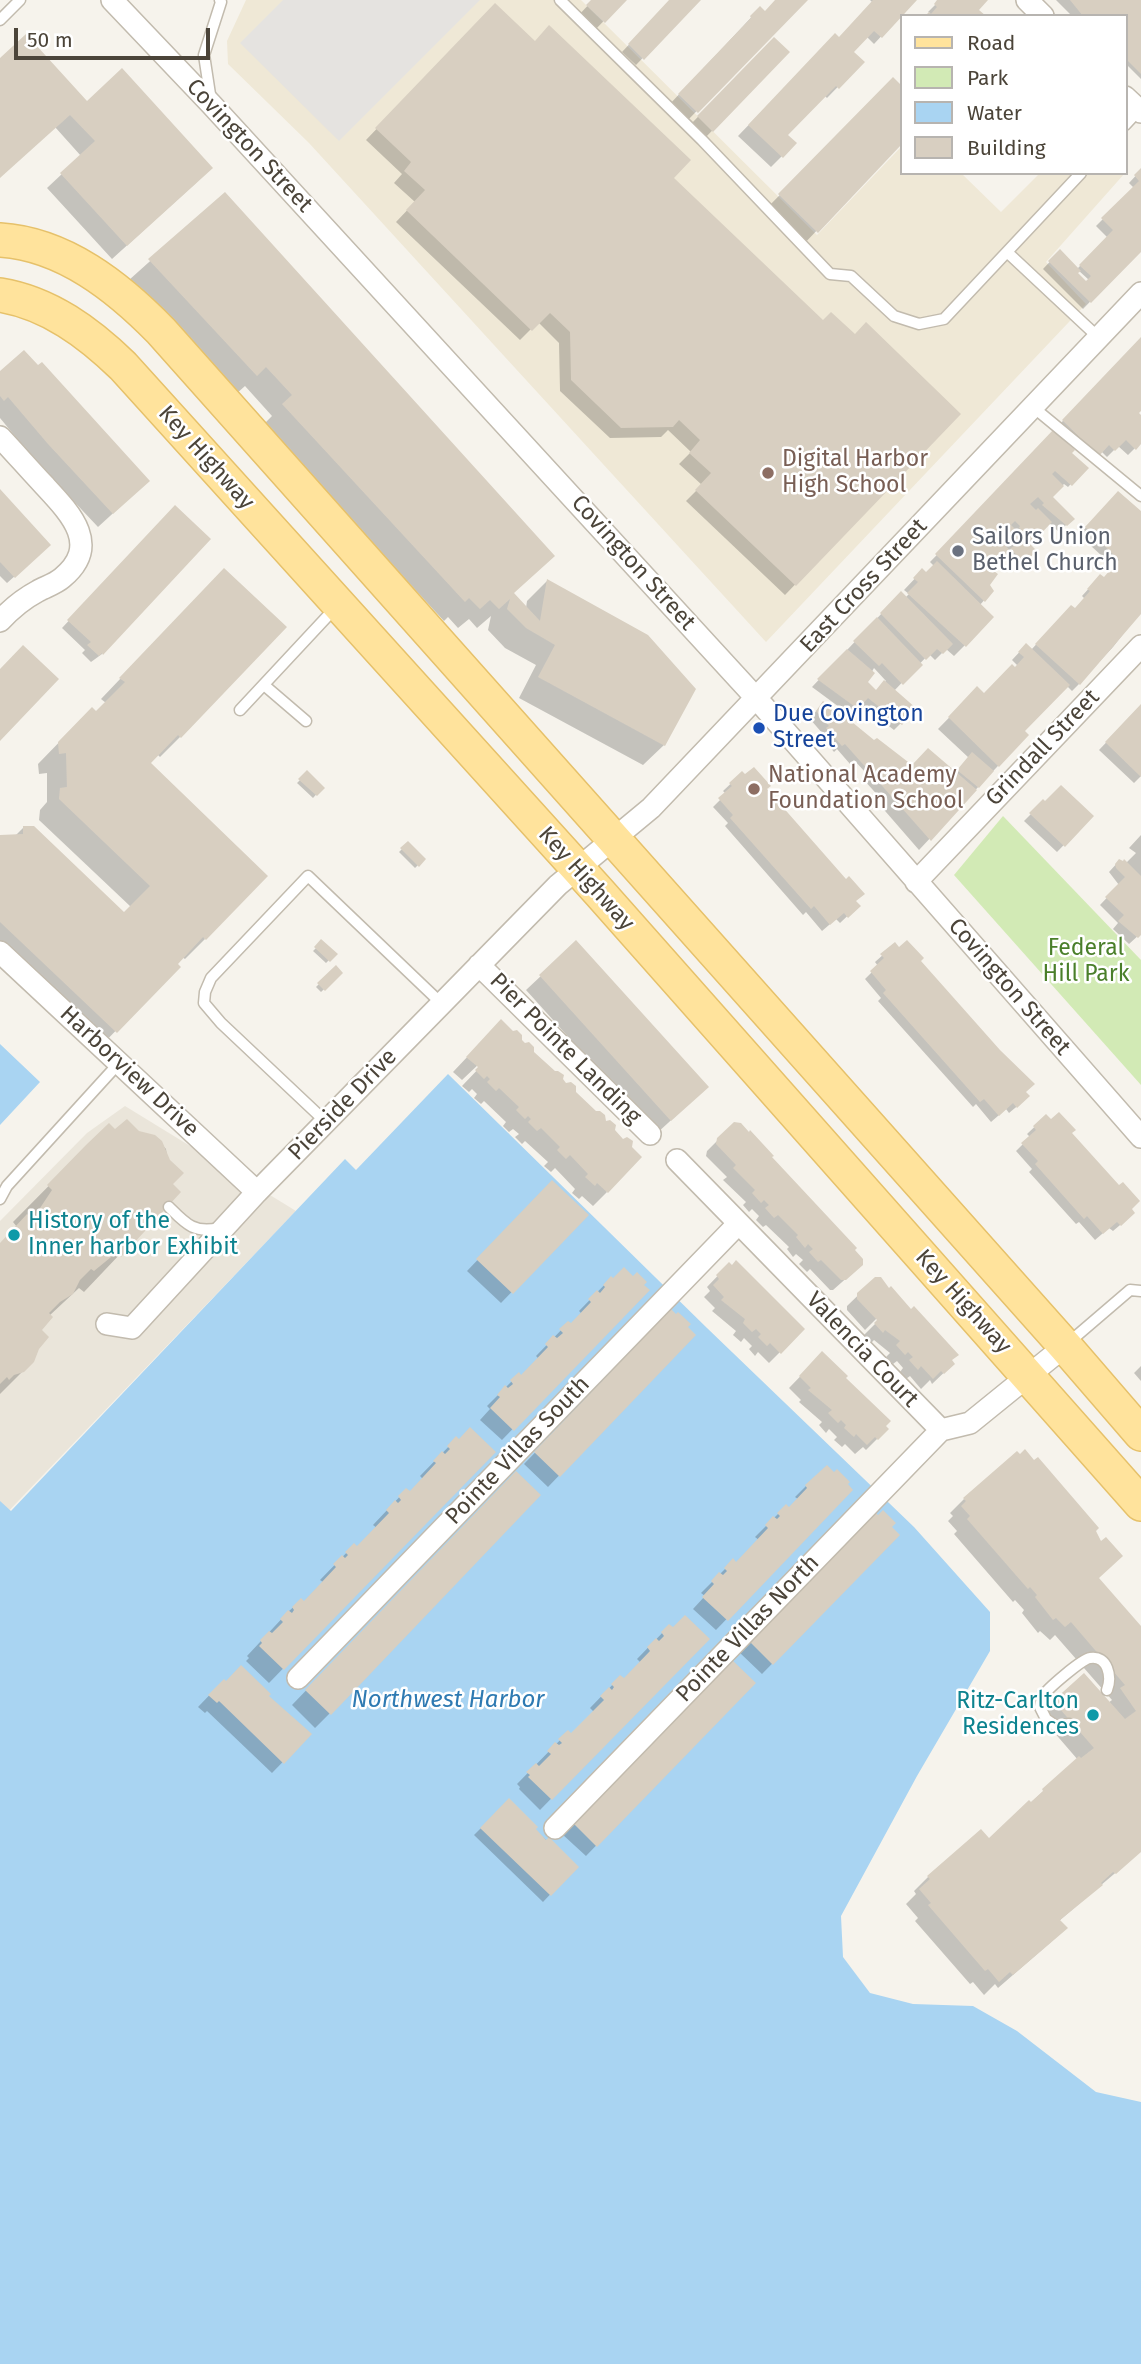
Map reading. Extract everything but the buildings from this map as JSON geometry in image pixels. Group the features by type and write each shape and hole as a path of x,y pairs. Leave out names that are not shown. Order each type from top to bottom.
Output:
{"main road":[{"name":"Key Highway","path":"0,240 13,240 57,255 94,273 131,301 161,331 1128,1414"},
{"name":"Key Highway","path":"0,295 36,304 96,340 123,366 577,869 1141,1504"}],"street":[{"path":"1027,0 1041,14"},
{"name":"Covington Street","path":"122,3 211,104 757,698 1141,1137"},
{"name":"East Cross Street","path":"577,869 651,808 1141,293"},
{"path":"0,438 68,511 79,528 81,548 76,563 60,580 13,607 0,621"},
{"name":"Grindall Street","path":"916,882 1141,646"},
{"name":"Pierside Drive","path":"107,1324 132,1328 257,1192 558,885 577,869"},
{"name":"Harborview Drive","path":"0,952 257,1192"},
{"name":"Pier Pointe Landing","path":"480,965 650,1134"},
{"name":"Valencia Court","path":"677,1160 941,1430"},
{"name":"Pointe Villas South","path":"298,1678 738,1224"},
{"path":"941,1430 970,1423 1065,1346"},
{"name":"Pointe Villas North","path":"555,1828 941,1430"}],"lane":[{"path":"0,20 20,0"},
{"path":"559,0 702,140 830,274 852,276 894,316 919,324 944,318 1078,175"},
{"path":"211,104 204,55 221,1"},
{"path":"1007,252 1099,338"},
{"path":"1034,407 1141,496"},
{"path":"240,710 339,604"},
{"path":"264,685 306,721"},
{"path":"326,1122 221,1023 204,1003 211,978 308,876 442,1003"},
{"path":"0,1199 7,1186 119,1063"},
{"path":"169,1207 187,1225 205,1232 225,1227"},
{"path":"1065,1346 1130,1290 1141,1291"},
{"path":"1069,1724 1056,1726 1045,1719 1040,1707 1043,1695 1083,1661 1092,1657 1101,1660 1109,1670 1111,1681 1107,1690"}],"shaded area":[{"name":"Digital Harbor High School","path":"246,0 581,0 817,235 900,148 900,175 963,175 1001,212 1038,175 1123,175 1046,262 1086,304 766,642 309,143 228,64 227,41"},
{"path":"283,0 480,0 339,141 240,43"},
{"path":"125,1106 296,1211 0,1520 0,1221 87,1133"}],"green space":[{"name":"Federal Hill Park","path":"1003,816 1141,960 1141,1085 954,875"}],"water":[{"path":"0,1044 40,1082 0,1125"},
{"name":"Northwest Harbor","path":"448,1074 914,1527 990,1612 990,1651 917,1776 841,1916 843,1957 870,1993 913,2004 973,2006 1017,2031 1096,2092 1141,2102 1141,2364 0,2364 0,1501 11,1511 345,1159 356,1170"}],"place":[{"name":"Digital Harbor High School","path":"768,473"},
{"name":"Sailors Union Bethel Church","path":"958,551"},
{"name":"Due Covington Street","path":"759,728"},
{"name":"National Academy Foundation School","path":"754,789"},
{"name":"History of the Inner harbor Exhibit","path":"14,1235"},
{"name":"Ritz-Carlton Residences","path":"1093,1715"}]}
